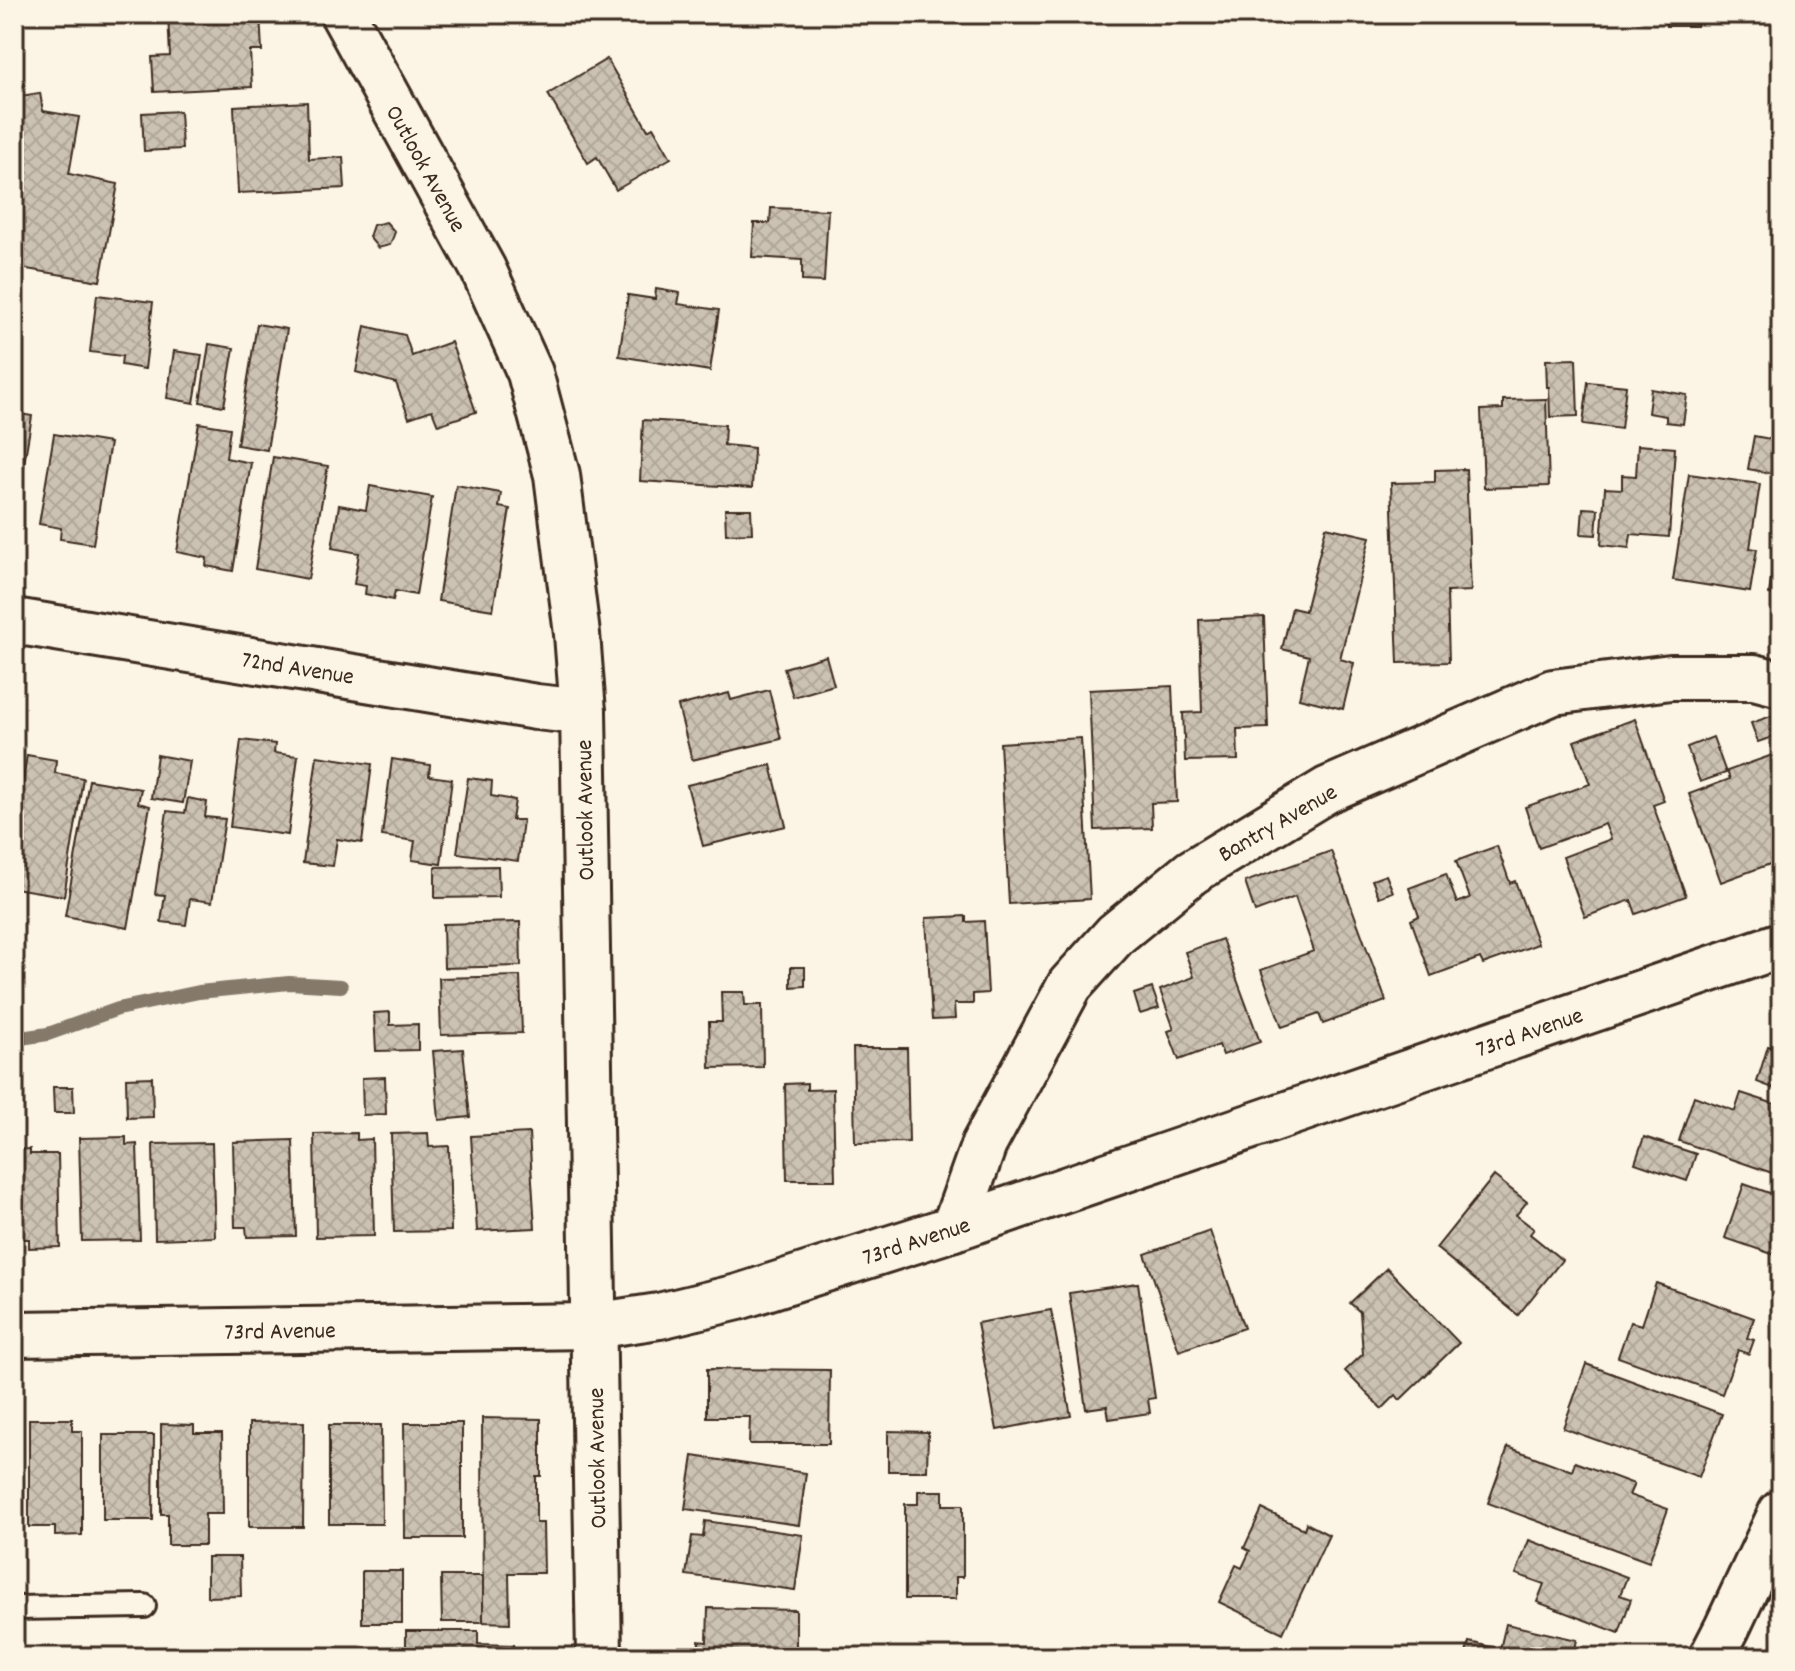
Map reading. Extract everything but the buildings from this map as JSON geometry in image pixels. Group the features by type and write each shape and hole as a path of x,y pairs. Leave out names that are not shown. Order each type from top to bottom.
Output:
{"street":[{"name":"Outlook Avenue","path":"343,14 483,269 530,373 557,475 577,634 583,712 599,1657"},
{"name":"72nd Avenue","path":"14,621 536,707 583,712"},
{"name":"Bantry Avenue","path":"954,1228 984,1144 1070,985 1116,934 1192,872 1327,790 1553,692 1671,677 1754,677 1781,684"},
{"name":"73rd Avenue","path":"14,1334 593,1326 659,1316 738,1297 954,1228 1781,945"},
{"path":"1712,1657 1781,1513"}],"lane":[{"path":"14,1608 144,1606"}],"waterway":[{"path":"14,1039 48,1034 118,1009 199,992 289,983 341,986"}]}
